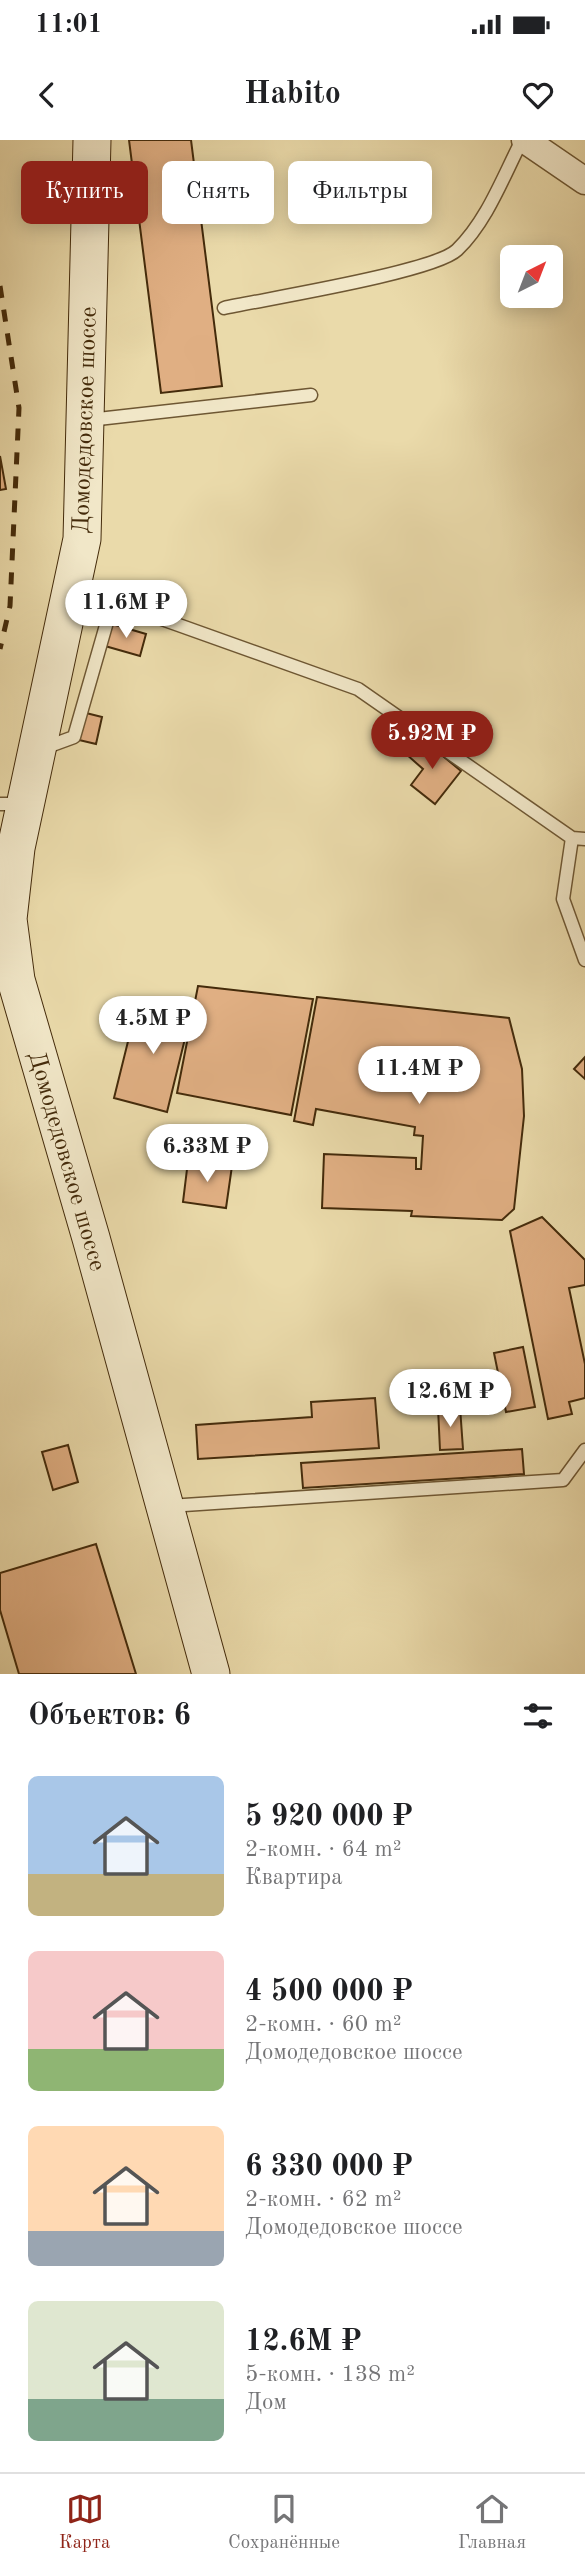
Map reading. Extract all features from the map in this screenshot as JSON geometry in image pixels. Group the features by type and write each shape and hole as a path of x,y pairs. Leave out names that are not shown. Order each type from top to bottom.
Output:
{"main road":[{"name":"Домодедовское шоссе","path":"92,140 82,539 37,751 13,804 16,848 8,919 16,980 91,1238 211,1674"}],"street":[{"path":"524,140 585,181"}],"lane":[{"path":"224,308 423,266 455,252 479,223 524,140"},
{"path":"85,420 311,396"},
{"path":"72,586 358,689 579,839 563,899 585,960"},
{"path":"37,751 74,737 113,601"},
{"path":"165,1506 563,1480 585,1450"}],"building":[{"path":"129,140 191,140 194,161 162,161 162,224 202,224 222,386 161,393 140,224 148,224 148,161 132,161"},
{"path":"0,456 6,489 0,490"},
{"path":"112,624 146,634 140,656 105,646"},
{"path":"86,713 102,717 96,744 79,740"},
{"path":"420,737 461,771 435,804 411,785 423,769 406,754"},
{"path":"198,986 313,999 291,1115 177,1093"},
{"path":"317,997 509,1018 522,1069 524,1116 514,1209 502,1220 411,1216 412,1211 322,1208 324,1154 416,1158 416,1169 421,1169 423,1136 414,1135 415,1127 316,1109 313,1125 294,1121"},
{"path":"138,1001 191,1014 167,1112 114,1098"},
{"path":"585,1057 585,1079 574,1069"},
{"path":"188,1161 232,1166 226,1208 183,1202"},
{"path":"542,1217 585,1260 585,1285 569,1288 585,1364 585,1398 569,1402 572,1414 548,1419 510,1231"},
{"path":"523,1347 535,1407 506,1412 494,1353"},
{"path":"375,1398 379,1448 198,1459 196,1425 312,1417 311,1402"},
{"path":"460,1407 463,1449 440,1450 438,1408"},
{"path":"68,1445 78,1482 53,1490 42,1452"},
{"path":"522,1449 524,1474 303,1488 301,1463"},
{"path":"96,1544 136,1674 19,1674 0,1610 0,1573"}],"railway":[{"path":"0,286 19,408 10,606 0,649"}]}
